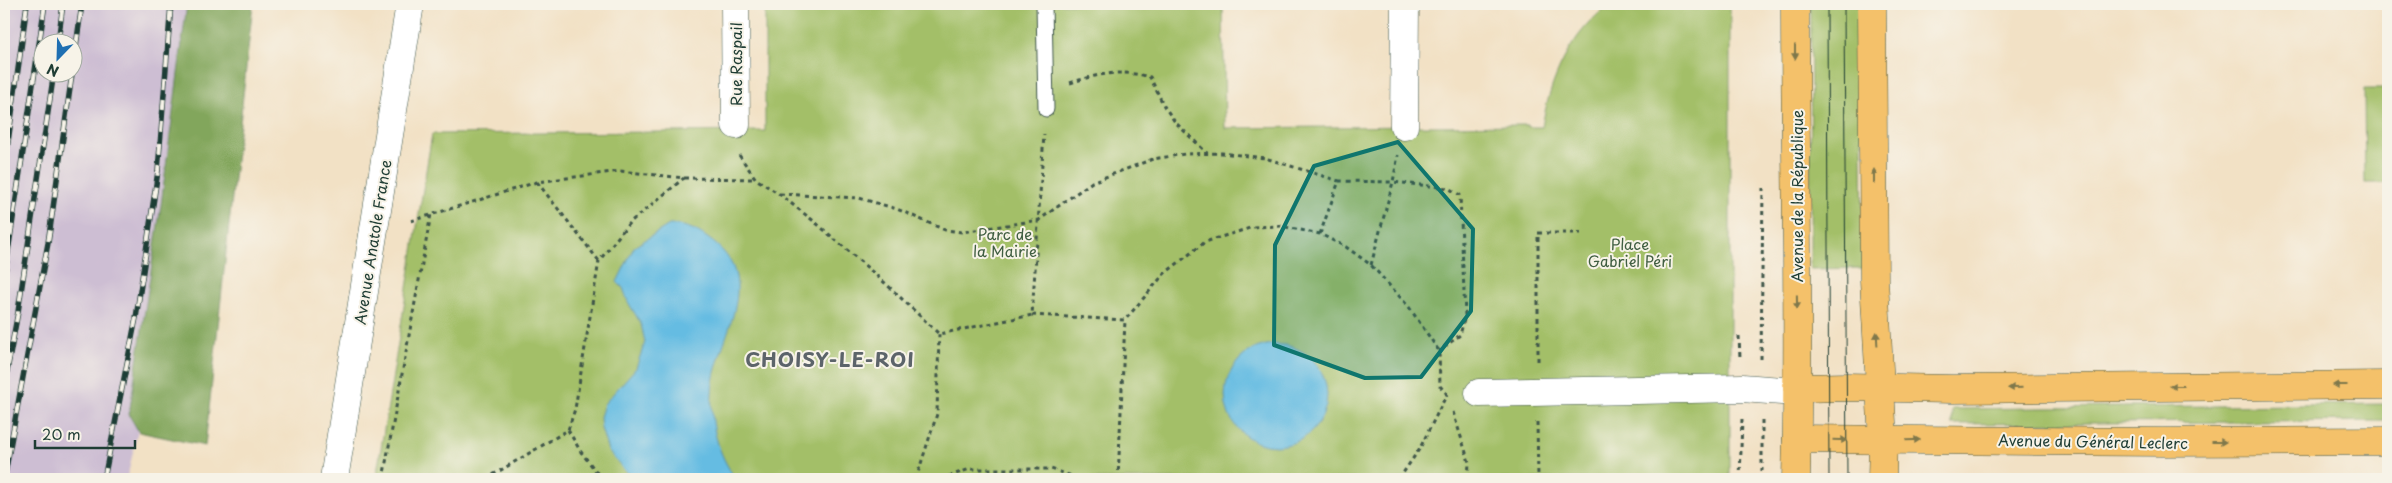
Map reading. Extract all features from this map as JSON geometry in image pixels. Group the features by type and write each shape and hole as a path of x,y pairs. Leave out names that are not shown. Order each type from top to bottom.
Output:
{"main road":[{"name":"Avenue de la République","path":"1795,4 1795,248 1799,388 1796,479"},
{"path":"1872,4 1874,280 1883,440 1882,479"},
{"path":"1799,388 1880,387 1952,389 2388,385"},
{"name":"Avenue du Général Leclerc","path":"1797,439 2388,441"}],"street":[{"name":"Avenue Anatole France","path":"334,479 410,4"},
{"name":"Rue Raspail","path":"735,4 736,125"},
{"path":"1404,126 1405,4"},
{"path":"1480,393 1742,388 1782,391 1799,388"}],"lane":[{"path":"1044,4 1046,109"}],"path":[{"path":"1045,90 1102,73 1136,73 1150,77 1164,106 1175,122 1208,154"},
{"path":"1032,315 1046,109"},
{"path":"736,125 737,152 756,180 779,194 816,222 878,276 939,334 937,414 916,479"},
{"path":"779,194 859,198 897,208 946,230 962,232 1038,220 1092,182 1153,159 1185,154 1265,158 1339,181 1384,181"},
{"path":"411,221 537,182 620,171 684,178 756,180"},
{"path":"486,479 568,430 575,410 599,261 629,223 684,178"},
{"path":"1320,234 1339,181"},
{"path":"537,182 599,261"},
{"path":"1371,265 1392,182 1448,188 1460,195 1466,316 1460,335 1439,351"},
{"path":"383,479 431,214"},
{"path":"1118,479 1125,320 1164,274 1205,242 1252,227 1281,226 1320,234 1346,246 1371,265 1409,306 1439,351 1440,386 1447,394 1450,402"},
{"path":"1538,479 1536,393 1539,347 1538,234 1581,233"},
{"path":"939,334 1032,315 1125,320"},
{"path":"1740,479 1742,388"},
{"path":"1400,479 1420,448 1447,394"},
{"path":"1453,411 1468,462 1468,479"},
{"path":"568,430 581,452 602,479"},
{"path":"941,479 970,469 1051,469 1081,479"}],"highlighted area":[{"path":"1398,142 1473,229 1471,311 1421,377 1365,378 1274,345 1275,245 1314,166"}],"shaded area":[{"path":"4,4 233,4 127,479 4,479"}],"green space":[{"path":"187,4 253,4 205,446 139,432 129,415 161,205"},
{"name":"Parc de la Mairie","path":"765,4 1223,4 1225,128 1528,125 1528,127 1542,127 1550,92 1564,59 1584,29 1610,4 1730,4 1730,479 376,479 432,134 765,131"},
{"path":"1811,4 1861,4 1863,268 1810,269"},
{"path":"2364,89 2388,89 2388,117 2385,119 2388,124 2388,183 2365,183"},
{"path":"2388,404 2388,421 1952,424 1952,409"}],"water":[{"path":"669,225 692,229 713,242 729,258 736,276 737,295 734,314 715,373 712,393 712,416 716,439 724,460 736,479 637,479 624,470 608,451 601,428 600,417 604,404 636,368 645,342 641,324 628,302 623,288 617,282 634,247"},
{"path":"1276,344 1295,348 1312,359 1323,376 1327,395 1323,414 1312,431 1295,442 1276,446 1257,442 1240,431 1229,414 1225,395 1229,376 1240,359 1257,348"}],"tram line":[{"path":"1827,4 1829,479"},
{"path":"1844,4 1847,479"}],"railway":[{"path":"4,171 27,4"},
{"path":"4,279 45,4"},
{"path":"59,32 63,4"},
{"path":"4,479 48,243 82,4"},
{"path":"104,479 136,318 158,171 171,4"},
{"path":"4,387 18,312 52,82"}],"district":[{"name":"CHOISY-LE-ROI","path":"830,359"}],"park label":[{"name":"Place Gabriel Péri","path":"1630,252"}]}
